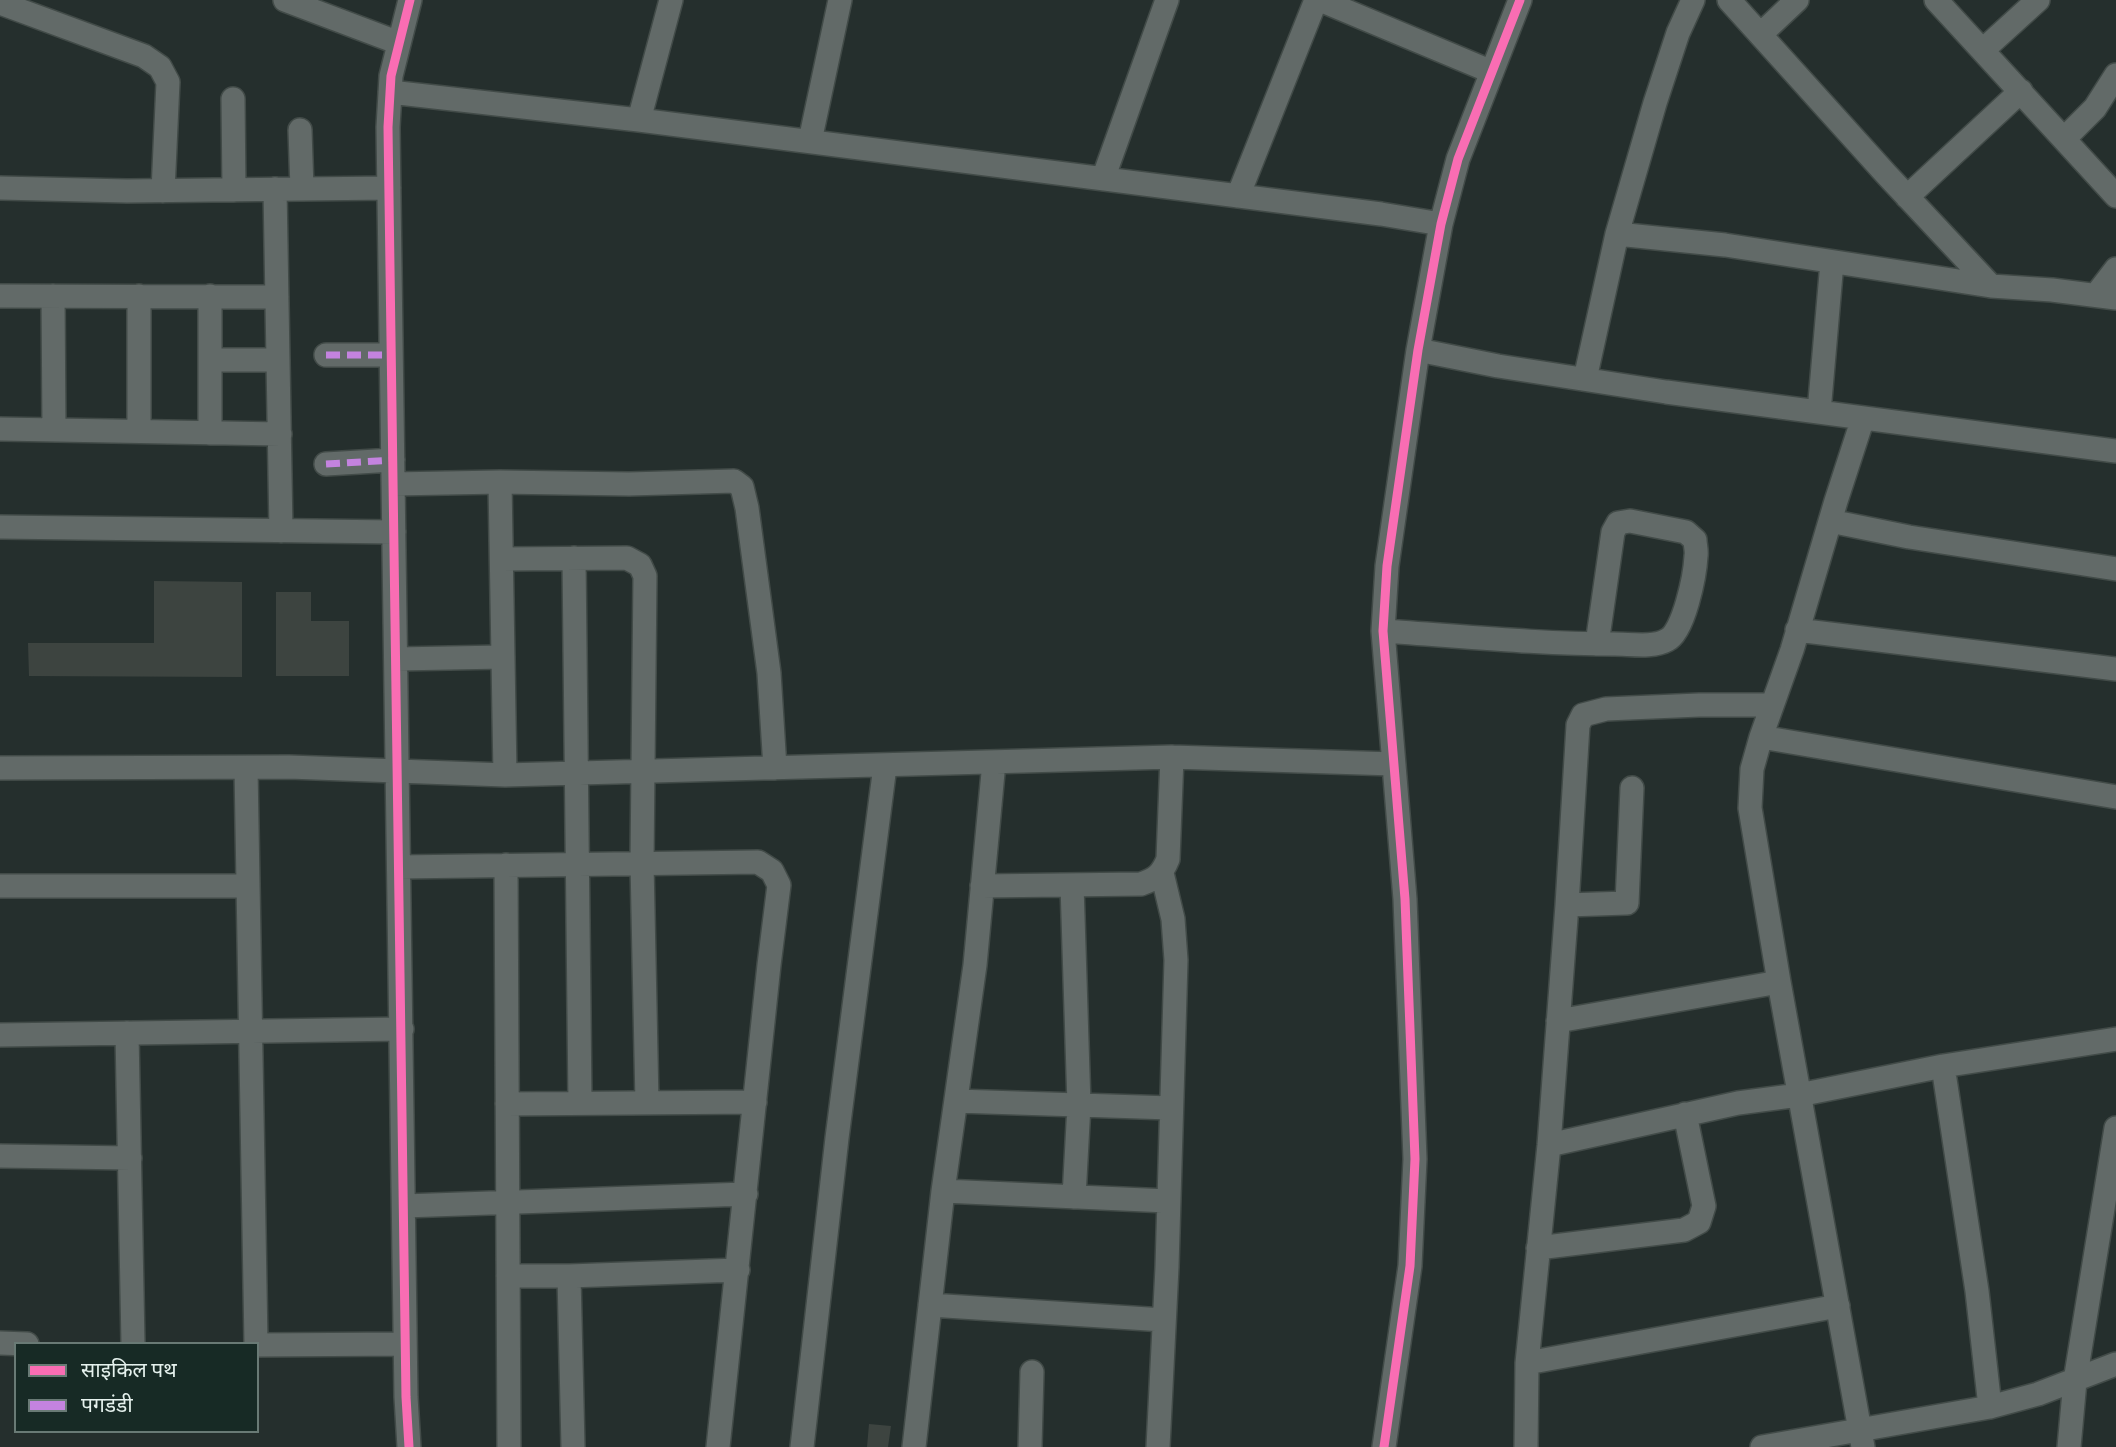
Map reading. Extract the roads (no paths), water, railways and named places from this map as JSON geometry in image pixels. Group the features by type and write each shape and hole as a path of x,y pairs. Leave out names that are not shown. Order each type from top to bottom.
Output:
{"street":[{"path":"285,0 399,43"},
{"path":"408,1447 388,127 391,76 410,0"},
{"path":"639,120 671,0"},
{"path":"810,141 840,0"},
{"path":"1103,178 1167,0"},
{"path":"1238,196 1318,0 1492,72"},
{"path":"1384,1447 1410,1266 1415,1159 1405,898 1383,631 1387,566 1418,350 1441,224 1458,159 1520,0"},
{"path":"1585,379 1617,234 1655,103 1678,33 1693,0"},
{"path":"1729,0 1991,286"},
{"path":"1761,34 1797,0"},
{"path":"1936,0 2116,196"},
{"path":"1983,50 2038,0"},
{"path":"0,3 144,56 160,67 168,82 163,191"},
{"path":"2065,138 2095,108 2116,75"},
{"path":"1907,197 2021,91"},
{"path":"390,92 810,141 1441,224"},
{"path":"233,99 234,190"},
{"path":"300,130 302,189"},
{"path":"0,188 163,191 389,188"},
{"path":"275,190 281,531"},
{"path":"1617,234 1725,245 1991,286 2106,297 2116,269"},
{"path":"1819,412 1832,262"},
{"path":"0,296 277,297"},
{"path":"53,296 54,430"},
{"path":"139,296 139,431"},
{"path":"210,296 210,433"},
{"path":"1418,350 1585,379 2116,451"},
{"path":"326,355 391,355"},
{"path":"210,360 278,360"},
{"path":"1862,1438 1750,808 1752,769 1761,737 1863,418"},
{"path":"0,429 280,434"},
{"path":"326,464 393,460"},
{"path":"393,484 734,481 742,487 747,508 769,673 775,768"},
{"path":"500,482 505,775"},
{"path":"1383,631 1597,644 1656,644 1669,640 1682,622 1697,554 1695,540 1686,532 1630,521 1618,523 1613,532 1597,644"},
{"path":"1830,521 1909,537 2116,569"},
{"path":"0,527 394,532"},
{"path":"574,558 579,1103"},
{"path":"502,559 626,558 639,565 645,576 642,863 647,1102"},
{"path":"1797,630 2116,668"},
{"path":"396,659 503,657"},
{"path":"1526,1447 1527,1363 1549,1145 1577,725 1583,715 1606,709 1772,705"},
{"path":"1761,737 2116,797"},
{"path":"0,768 246,768 505,775 1172,757 1394,764"},
{"path":"1158,1447 1176,960 1173,919 1162,873 1167,859 1172,757"},
{"path":"914,1447 943,1191 975,965 994,762"},
{"path":"802,1447 837,1138 885,766"},
{"path":"246,768 257,1342"},
{"path":"1567,905 1627,904 1632,788"},
{"path":"399,867 758,862 772,871 779,886 718,1447"},
{"path":"506,865 509,1447"},
{"path":"982,886 1141,884 1162,873"},
{"path":"1072,885 1079,1105 1074,1197"},
{"path":"0,886 247,886"},
{"path":"1558,1021 1779,982"},
{"path":"0,1035 402,1029"},
{"path":"127,1033 133,1342"},
{"path":"1549,1145 1738,1103 1799,1095 1943,1066 2116,1039"},
{"path":"1943,1066 1977,1292 1990,1407"},
{"path":"956,1101 1171,1108"},
{"path":"507,1104 755,1102"},
{"path":"1538,1248 1684,1230 1699,1223 1704,1206 1685,1114"},
{"path":"2069,1447 2076,1381 2116,1128"},
{"path":"0,1156 130,1158"},
{"path":"943,1191 1168,1201"},
{"path":"404,1206 746,1194"},
{"path":"509,1276 738,1270"},
{"path":"569,1276 573,1447"},
{"path":"930,1305 1164,1320"},
{"path":"1527,1363 1838,1306"},
{"path":"259,1344 405,1344"},
{"path":"1762,1447 1862,1438 1990,1407 2076,1381 2116,1364"},
{"path":"1030,1447 1032,1372"}]}
